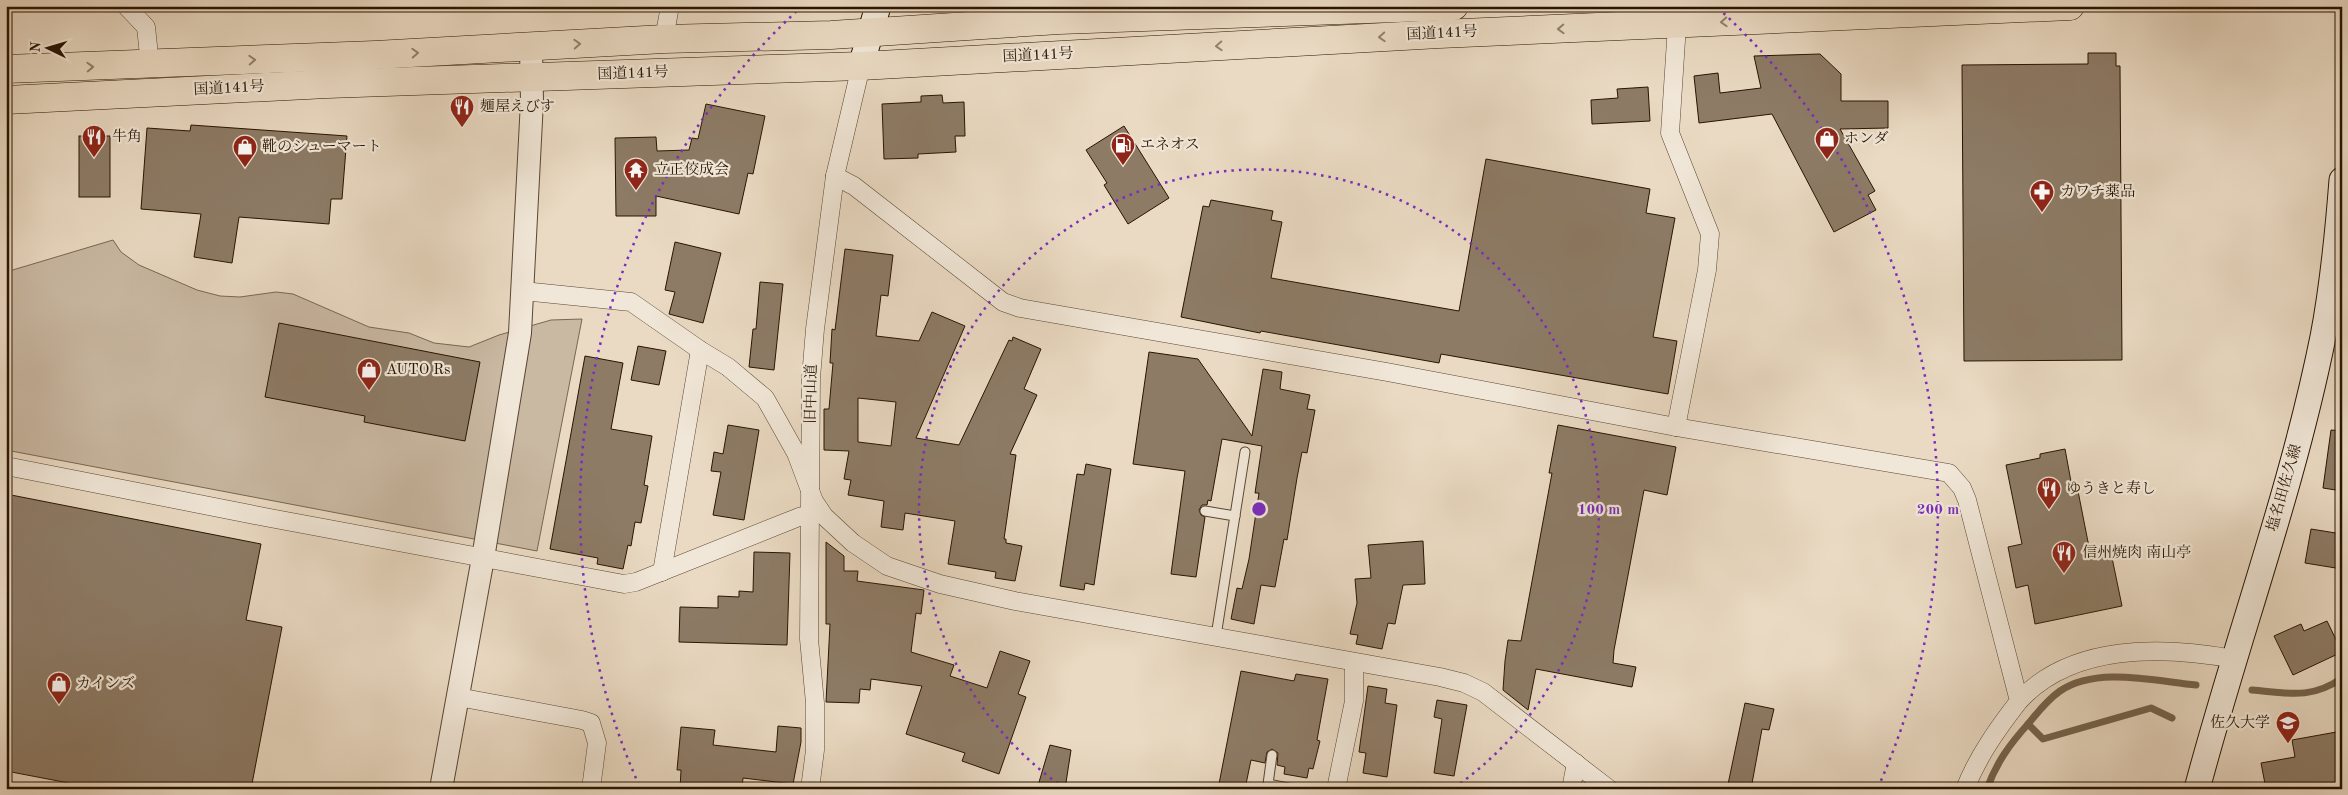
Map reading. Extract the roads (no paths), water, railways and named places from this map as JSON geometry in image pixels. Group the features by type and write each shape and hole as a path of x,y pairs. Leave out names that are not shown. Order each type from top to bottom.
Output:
{"highway":[{"name":"国道141号","path":"6,69 150,65 664,38 831,35 1059,20 1454,6"},
{"name":"国道141号","path":"6,100 327,84 861,66 1439,34 2070,6"}],"main road":[{"name":"旧中山道","path":"861,66 878,6"},
{"name":"塩名田佐久線","path":"2197,789 2285,491 2314,376 2328,307 2337,241 2342,180"}],"street":[{"path":"126,6 146,27 150,65"},
{"path":"664,38 670,6"},
{"path":"1676,427 1707,270 1710,234 1670,133 1677,24"},
{"path":"441,789 515,367 524,291 532,78 531,46"},
{"name":"旧中山道","path":"810,789 815,750 815,703 809,639 811,378 815,329 835,176 861,66"},
{"path":"835,176 854,186 1002,302 1020,308 1387,372 1676,427 1949,473 1962,488 1968,500 2020,701"},
{"path":"524,291 631,302 728,367 764,398 796,453 811,494 824,516 853,543 887,566 914,576 1015,601 1216,636 1464,683 1483,692 1610,789"},
{"path":"662,572 700,350"},
{"path":"6,466 624,584 636,582 799,517 811,514"},
{"path":"1965,789 1986,746 2020,701 2045,680 2067,668 2088,660 2156,649 2195,652 2234,659"},
{"path":"1336,789 1354,701 1354,662"},
{"path":"458,697 591,723 597,743 591,789"},
{"path":"1571,789 1576,763"}],"lane":[{"path":"1216,636 1245,452"},
{"path":"1206,511 1234,516"},
{"path":"1272,756 1268,784 1293,789"}],"waterway":[{"path":"1987,789 1999,762 2021,731 2051,698 2074,683 2108,677 2126,677 2196,685"},
{"path":"2252,690 2288,693 2309,692 2320,690 2342,678"},
{"path":"2028,724 2043,739 2151,708 2172,718"}],"place":[{"name":"麺屋えびす","path":"462,128"},
{"name":"牛角","path":"94,158"},
{"name":"ホンダ","path":"1827,160"},
{"name":"エネオス","path":"1123,166"},
{"name":"靴のシューマート","path":"245,168"},
{"name":"立正佼成会","path":"636,191"},
{"name":"カワチ薬品","path":"2042,213"},
{"name":"AUTO Rs","path":"369,391"},
{"name":"ゆうきと寿し","path":"2049,510"},
{"name":"信州焼肉 南山亭","path":"2064,574"},
{"name":"カインズ","path":"59,705"},
{"name":"佐久大学","path":"2288,744"}]}
